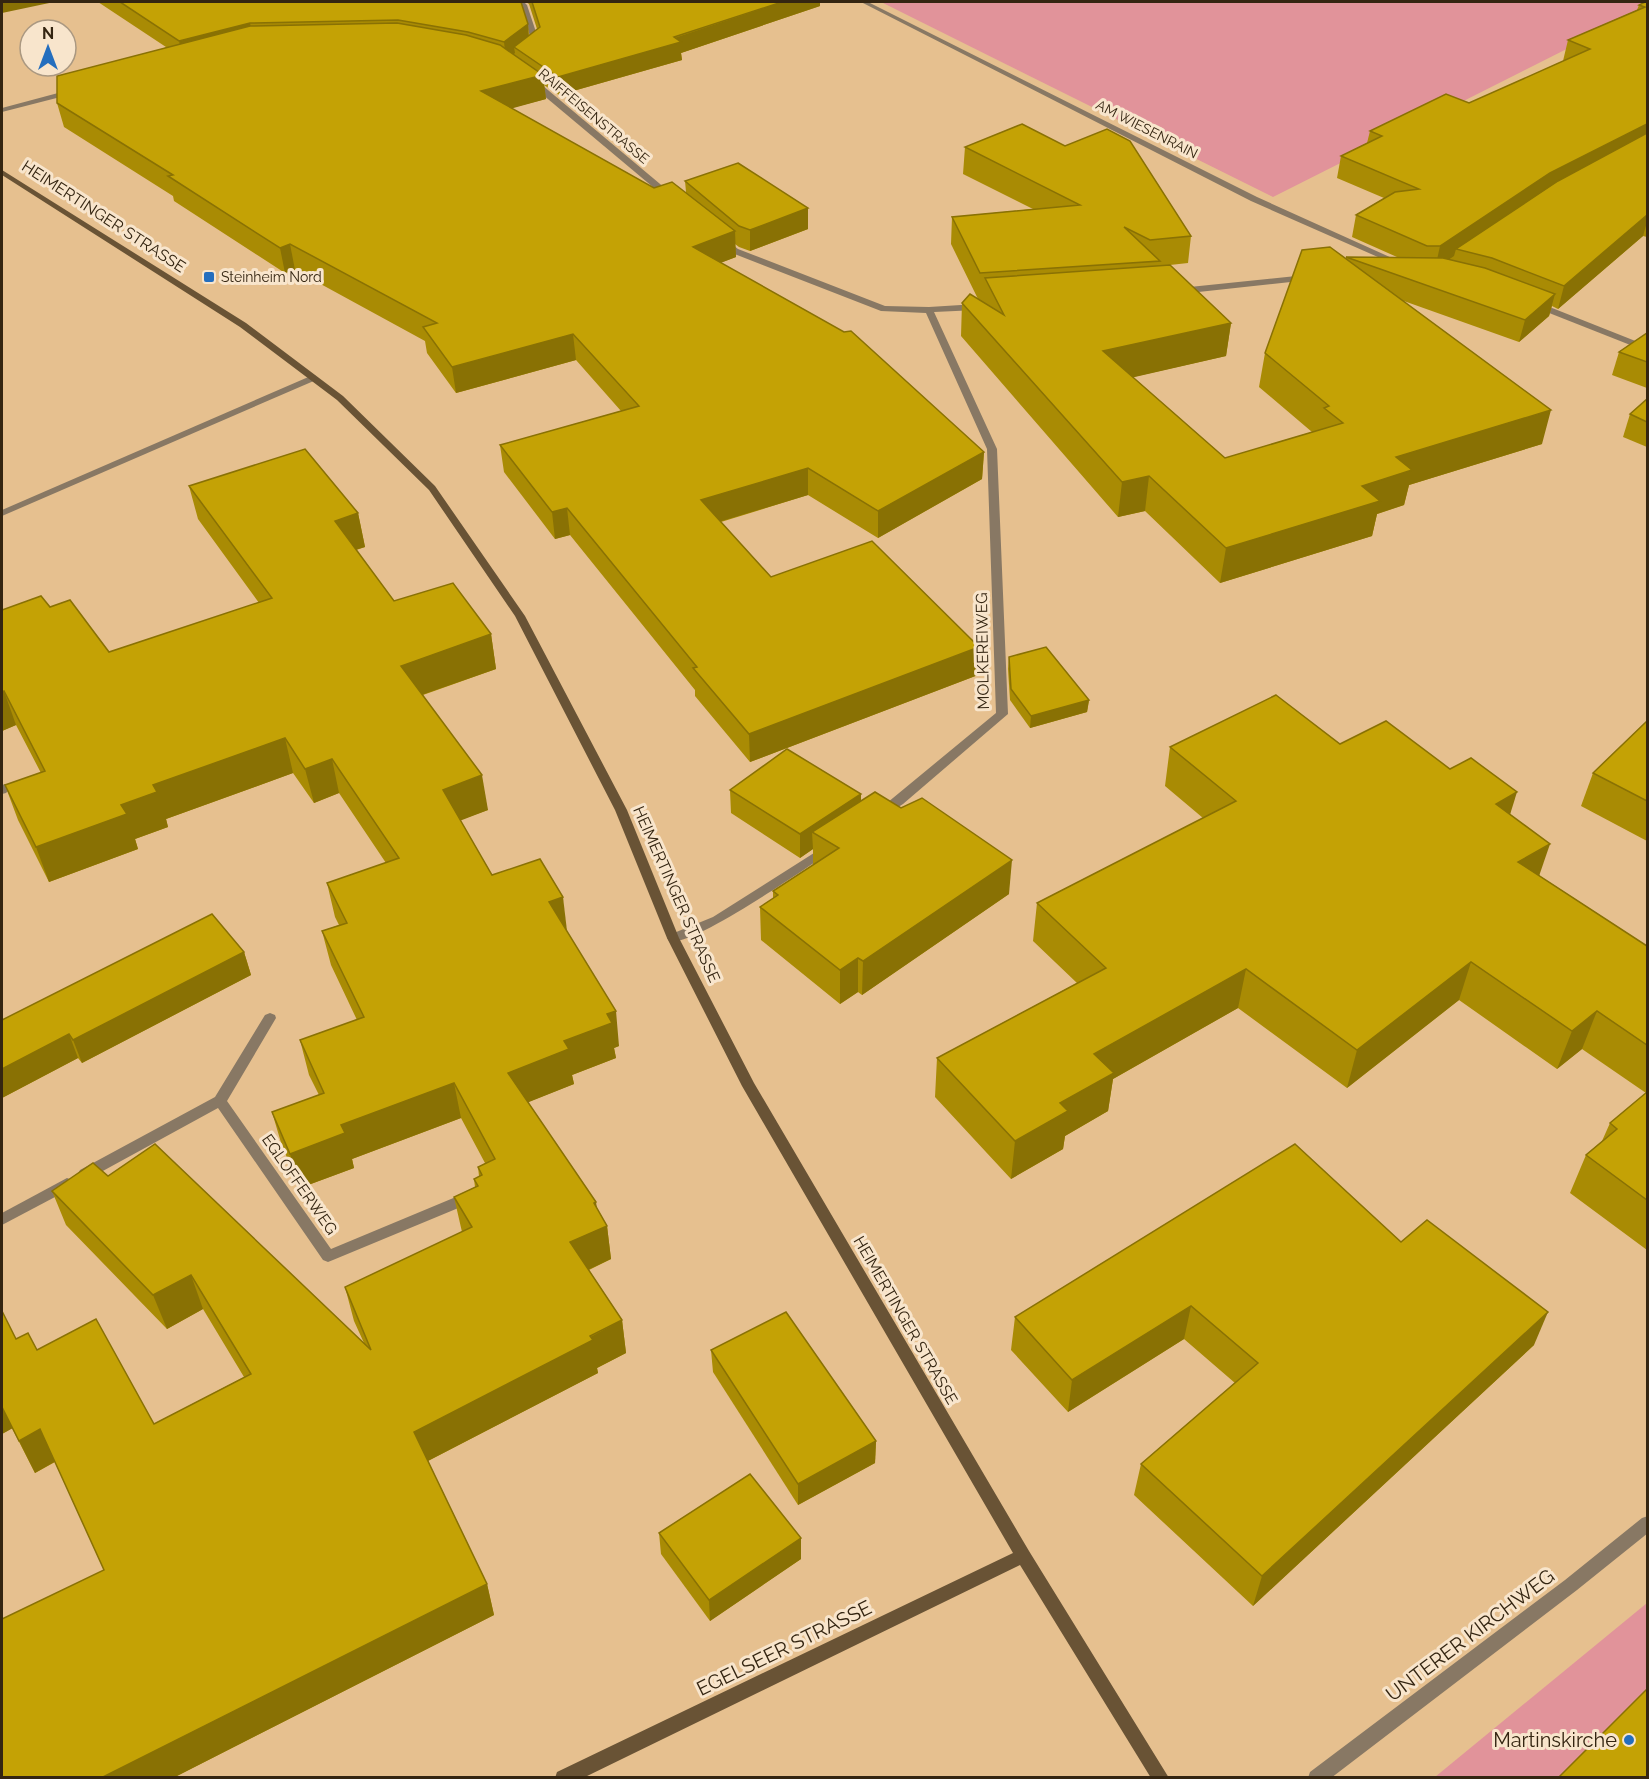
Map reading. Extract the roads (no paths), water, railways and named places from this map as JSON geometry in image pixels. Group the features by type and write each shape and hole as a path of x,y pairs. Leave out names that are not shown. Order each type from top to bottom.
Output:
{"street":[{"path":"520,2 524,5 536,44 526,51"},
{"name":"AM WIESENRAIN","path":"864,2 1254,199 1412,269"},
{"name":"RAIFFEISENSTRASSE","path":"527,77 681,206"},
{"path":"2,110 83,89"},
{"name":"HEIMERTINGER STRASSE","path":"2,172 243,325 340,398 432,488 520,616 621,810 673,938 749,1086 1023,1556 1161,1778"},
{"path":"717,236 735,251 884,309 929,310 988,306"},
{"path":"1167,293 1320,276"},
{"path":"1525,301 1647,349"},
{"name":"MOLKEREIWEG","path":"871,820 899,801 1002,714 992,449 929,310"},
{"path":"2,513 313,378"},
{"path":"673,938 717,920 832,845"},
{"path":"2,1219 220,1101 270,1018"},
{"name":"EGLOFFERWEG","path":"220,1101 328,1256 463,1200"},
{"name":"UNTERER KIRCHWEG","path":"1316,1778 1562,1592 1647,1523"},
{"name":"EGELSEER STRASSE","path":"563,1778 1023,1556"}],"place":[{"name":"Steinheim Nord","path":"209,277"},
{"name":"Martinskirche","path":"1629,1740"}]}
